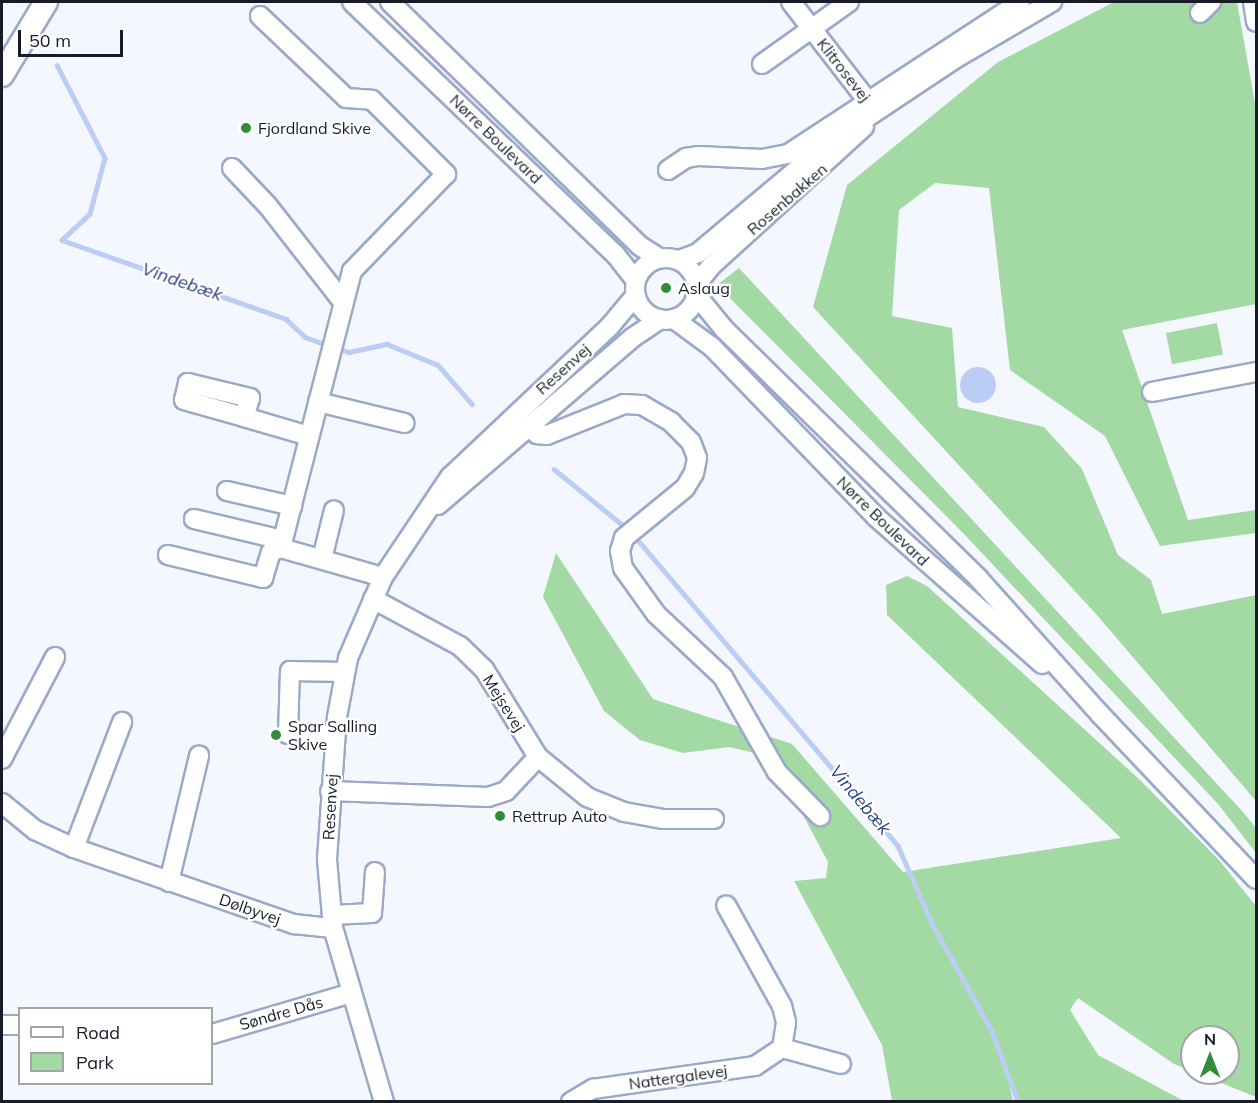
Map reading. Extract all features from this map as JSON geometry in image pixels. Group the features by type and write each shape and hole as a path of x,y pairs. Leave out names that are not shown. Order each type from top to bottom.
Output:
{"main road":[{"path":"2,51 32,2"},
{"path":"2,75 46,2"}],"street":[{"name":"Nørre Boulevard","path":"352,2 615,254 636,288"},
{"name":"Nørre Boulevard","path":"390,2 640,246 659,258"},
{"name":"Klitrosevej","path":"791,2 872,106"},
{"name":"Klitrosevej","path":"762,64 849,2"},
{"path":"668,170 686,158 699,156 777,159 872,106 1020,2"},
{"name":"Rosenbakken","path":"679,260 698,253 872,106 1052,2"},
{"path":"1252,2 1257,22"},
{"path":"168,555 262,578 271,552 282,544 352,271 447,174 372,100 346,98 260,16"},
{"name":"Rosenbakken","path":"697,290 711,266 846,147 872,106"},
{"path":"232,168 268,206 343,302"},
{"path":"659,258 679,260 691,270 697,290 688,311 667,319 644,311 636,288 645,266 659,258"},
{"name":"Resenvej","path":"384,1101 351,993 333,922 327,860 335,735 345,672 383,577 450,477 480,445 610,326 636,288"},
{"name":"Nørre Boulevard","path":"697,290 723,328 978,578 1100,714 1257,879"},
{"name":"Nørre Boulevard","path":"667,319 712,347 876,517 1100,714"},
{"name":"Resenvej","path":"418,523 530,426 667,319"},
{"path":"1152,392 1257,372"},
{"path":"318,402 404,423"},
{"path":"530,426 537,434 547,435 624,404 642,405 671,422 692,442 697,458 694,472 685,488 624,538 620,551 623,568 656,614 723,677 777,772 820,816"},
{"path":"244,417 309,436"},
{"path":"227,491 292,506"},
{"path":"322,559 334,510"},
{"path":"194,519 282,544 322,559 383,577"},
{"name":"Mejsevej","path":"373,599 460,646 484,669 538,757 587,797 624,812 662,819 714,819"},
{"path":"2,759 55,657"},
{"path":"335,735 288,734 290,671 345,672"},
{"path":"74,848 122,722"},
{"path":"169,882 199,756"},
{"path":"330,791 488,797 506,790 538,757"},
{"name":"Dølbyvej","path":"2,803 36,830 74,848 294,924 333,922 372,913 375,872"},
{"path":"726,905 782,1005 786,1036 782,1048 841,1064"},
{"name":"Søndre Dås","path":"213,1034 351,993"},
{"path":"2,1024 18,1025"},
{"name":"Nattergalevej","path":"571,1101 593,1089 755,1066 782,1048"}],"green space":[{"path":"1114,2 1237,2 1256,109 1256,304 1122,330 1188,520 1256,510 1256,533 1160,546 1105,436 1010,370 989,188 935,183 899,210 892,316 952,328 958,407 1044,427 1082,469 1118,555 1151,580 1162,614 1256,595 1256,801 1096,614 813,307 847,185 998,62"},
{"path":"739,268 1243,812 1256,828 1256,853 1218,804 964,534 717,285"},
{"path":"1217,323 1223,354 1172,364 1166,333"},
{"path":"556,553 653,699 792,744 903,872 1121,838 887,615 886,585 907,576 927,586 1140,780 1219,860 1256,906 1256,1097 1226,1085 1240,1085 1240,1025 1180,1025 1180,1066 1078,998 1070,1010 1098,1055 1184,1101 1017,1101 1004,1062 1013,1101 892,1101 882,1045 794,881 826,878 828,862 772,757 729,747 683,753 640,740 604,711 543,597"}],"water":[{"path":"978,367 990,373 996,385 990,397 978,403 966,397 960,385 966,373"}],"waterway":[{"name":"Vindebæk","path":"57,65 105,158 90,214 62,240 286,319 305,337 327,345"},
{"name":"Vindebæk","path":"335,347 349,352 387,344 438,365 472,404"},
{"name":"Vindebæk","path":"554,469 624,526"},
{"name":"Vindebæk","path":"637,539 898,846 933,925 992,1031 1018,1102"}],"place":[{"name":"Fjordland Skive","path":"246,128"},
{"name":"Aslaug","path":"666,288"},
{"name":"Spar Salling Skive","path":"276,735"},
{"name":"Rettrup Auto","path":"500,816"}]}
